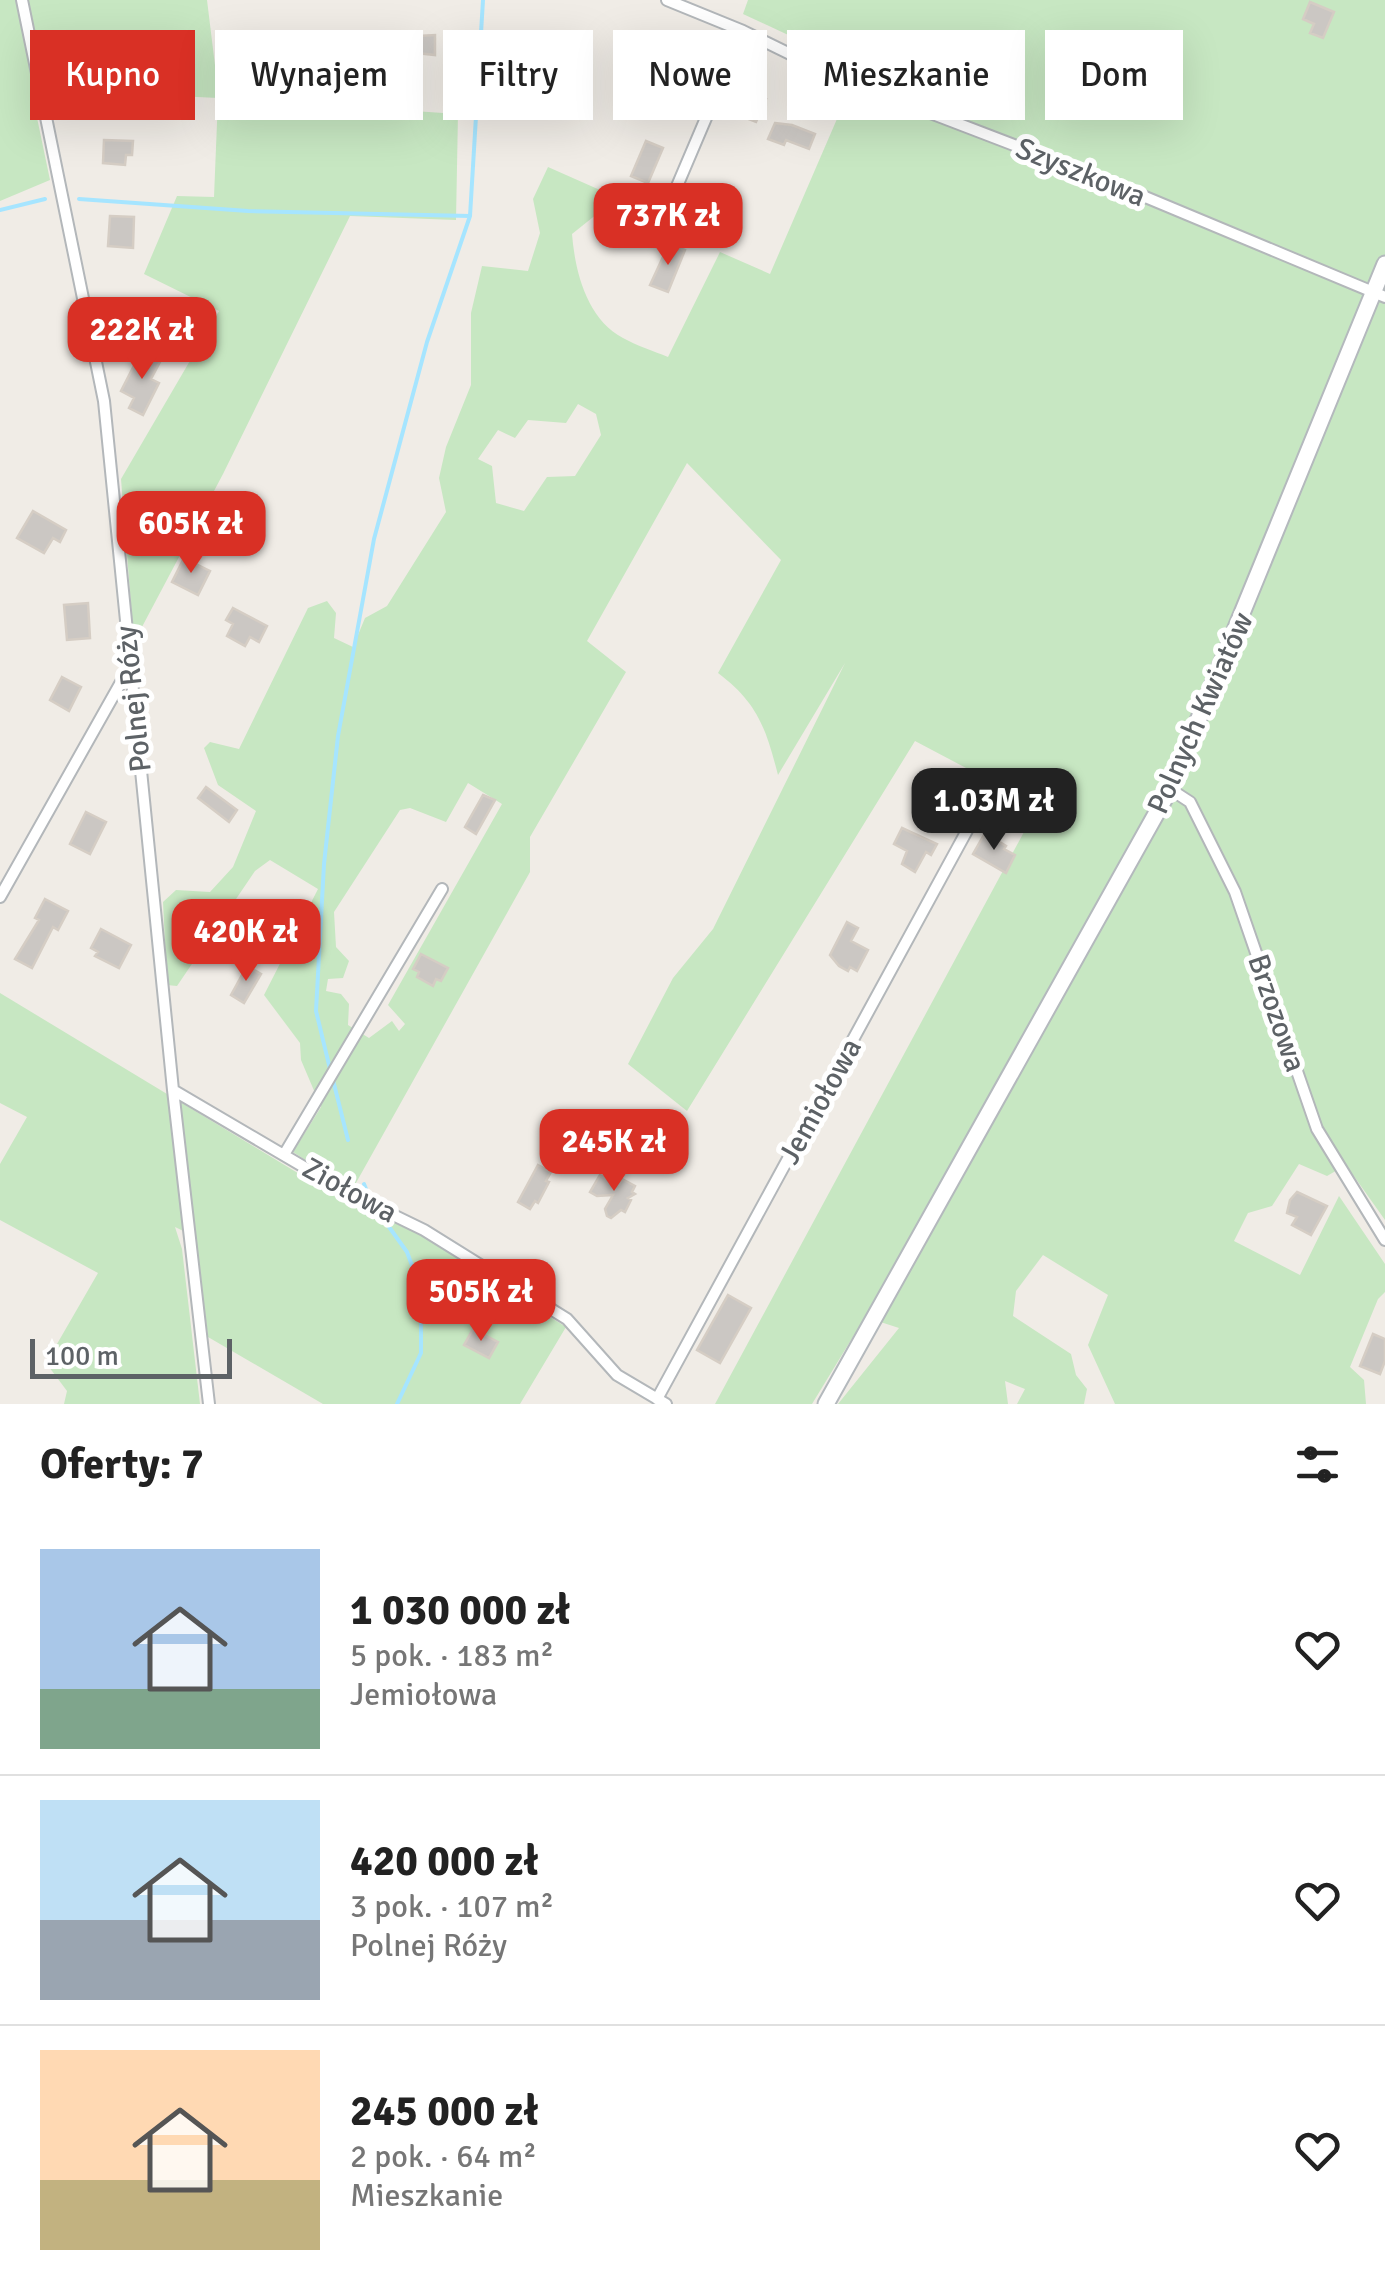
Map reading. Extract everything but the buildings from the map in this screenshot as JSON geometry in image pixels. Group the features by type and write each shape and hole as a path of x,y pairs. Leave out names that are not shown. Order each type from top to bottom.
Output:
{"street":[{"name":"Polnej Róży","path":"22,0 104,401 172,1090 209,1404"},
{"name":"Szyszkowa","path":"667,0 741,30"},
{"name":"Szyszkowa","path":"767,43 839,78 1095,176 1380,295"},
{"path":"669,206 705,120"},
{"name":"Polnych Kwiatów","path":"826,1404 1170,788 1380,295 1385,264"},
{"path":"2,891 130,667"},
{"name":"Brzozowa","path":"1170,788 1190,802 1235,892 1318,1129 1385,1240"},
{"name":"Jemiołowa","path":"662,1401 982,803"},
{"path":"285,1153 442,888"},
{"name":"Ziołowa","path":"172,1090 350,1194 424,1230 566,1318 617,1375 662,1401"}],"green space":[{"path":"0,0 207,0 215,98 195,97 195,30 30,30 30,120 37,120 50,180 0,201"},
{"path":"748,0 1385,0 1385,1220 1346,1165 1327,1176 1299,1164 1272,1206 1248,1213 1234,1241 1300,1275 1339,1196 1385,1264 1385,1292 1378,1299 1350,1367 1364,1380 1366,1404 1115,1404 1088,1345 1108,1295 1043,1255 1016,1291 1013,1316 1071,1354 1076,1375 1087,1389 1084,1404 1017,1404 1025,1389 1005,1381 1008,1404 838,1404 899,1328 865,1317 812,1404 715,1404 1038,806 915,741 687,1111 628,1064 673,978 713,929 845,663 778,775 751,706 718,673 781,560 687,463 587,641 626,672 530,837 530,872 352,1190 293,1152 321,1107 301,1060 300,1043 264,995 318,889 270,860 255,871 177,986 167,985 163,902 176,890 210,892 233,867 256,811 218,785 204,748 210,742 239,749 308,608 327,601 336,613 334,638 353,647 365,618 387,606 446,512 439,478 446,447 471,385 471,313 482,266 528,271 540,233 533,199 548,167 609,194 597,214 572,234 580,279 592,307 611,330 668,357 720,252 770,274 837,120 1025,120 1025,30 787,30 787,34 743,14","holes":["578,404 596,414 601,435 575,476 547,477 524,511 496,503 492,466 478,459 498,430 515,438 528,420 566,423","468,783 502,804 388,1005 405,1024 399,1031 392,1021 369,1038 348,1025 349,1004 341,994 326,991 328,979 343,978 349,961 336,947 334,912 400,810 410,808 446,822"]},
{"path":"423,112 443,113 443,120 458,120 456,220 350,216 223,474 134,642 121,479 219,311 144,274 177,196 214,197 217,120 423,120"},
{"path":"0,993 344,1201 417,1233 566,1327 520,1404 323,1404 208,1337 196,1237 175,1227 182,1249 200,1404 64,1404 67,1391 46,1363 98,1273 0,1220 0,1164 27,1117 0,1103"}],"waterway":[{"path":"79,199 248,211 470,216 483,0"},
{"path":"0,210 45,199"},
{"path":"330,1069 316,1011 324,864 338,736 374,539 427,342 470,216"},
{"path":"333,1080 348,1140"},
{"path":"364,1184 368,1194"},
{"path":"379,1213 407,1252 421,1290 421,1353 397,1404"}]}
